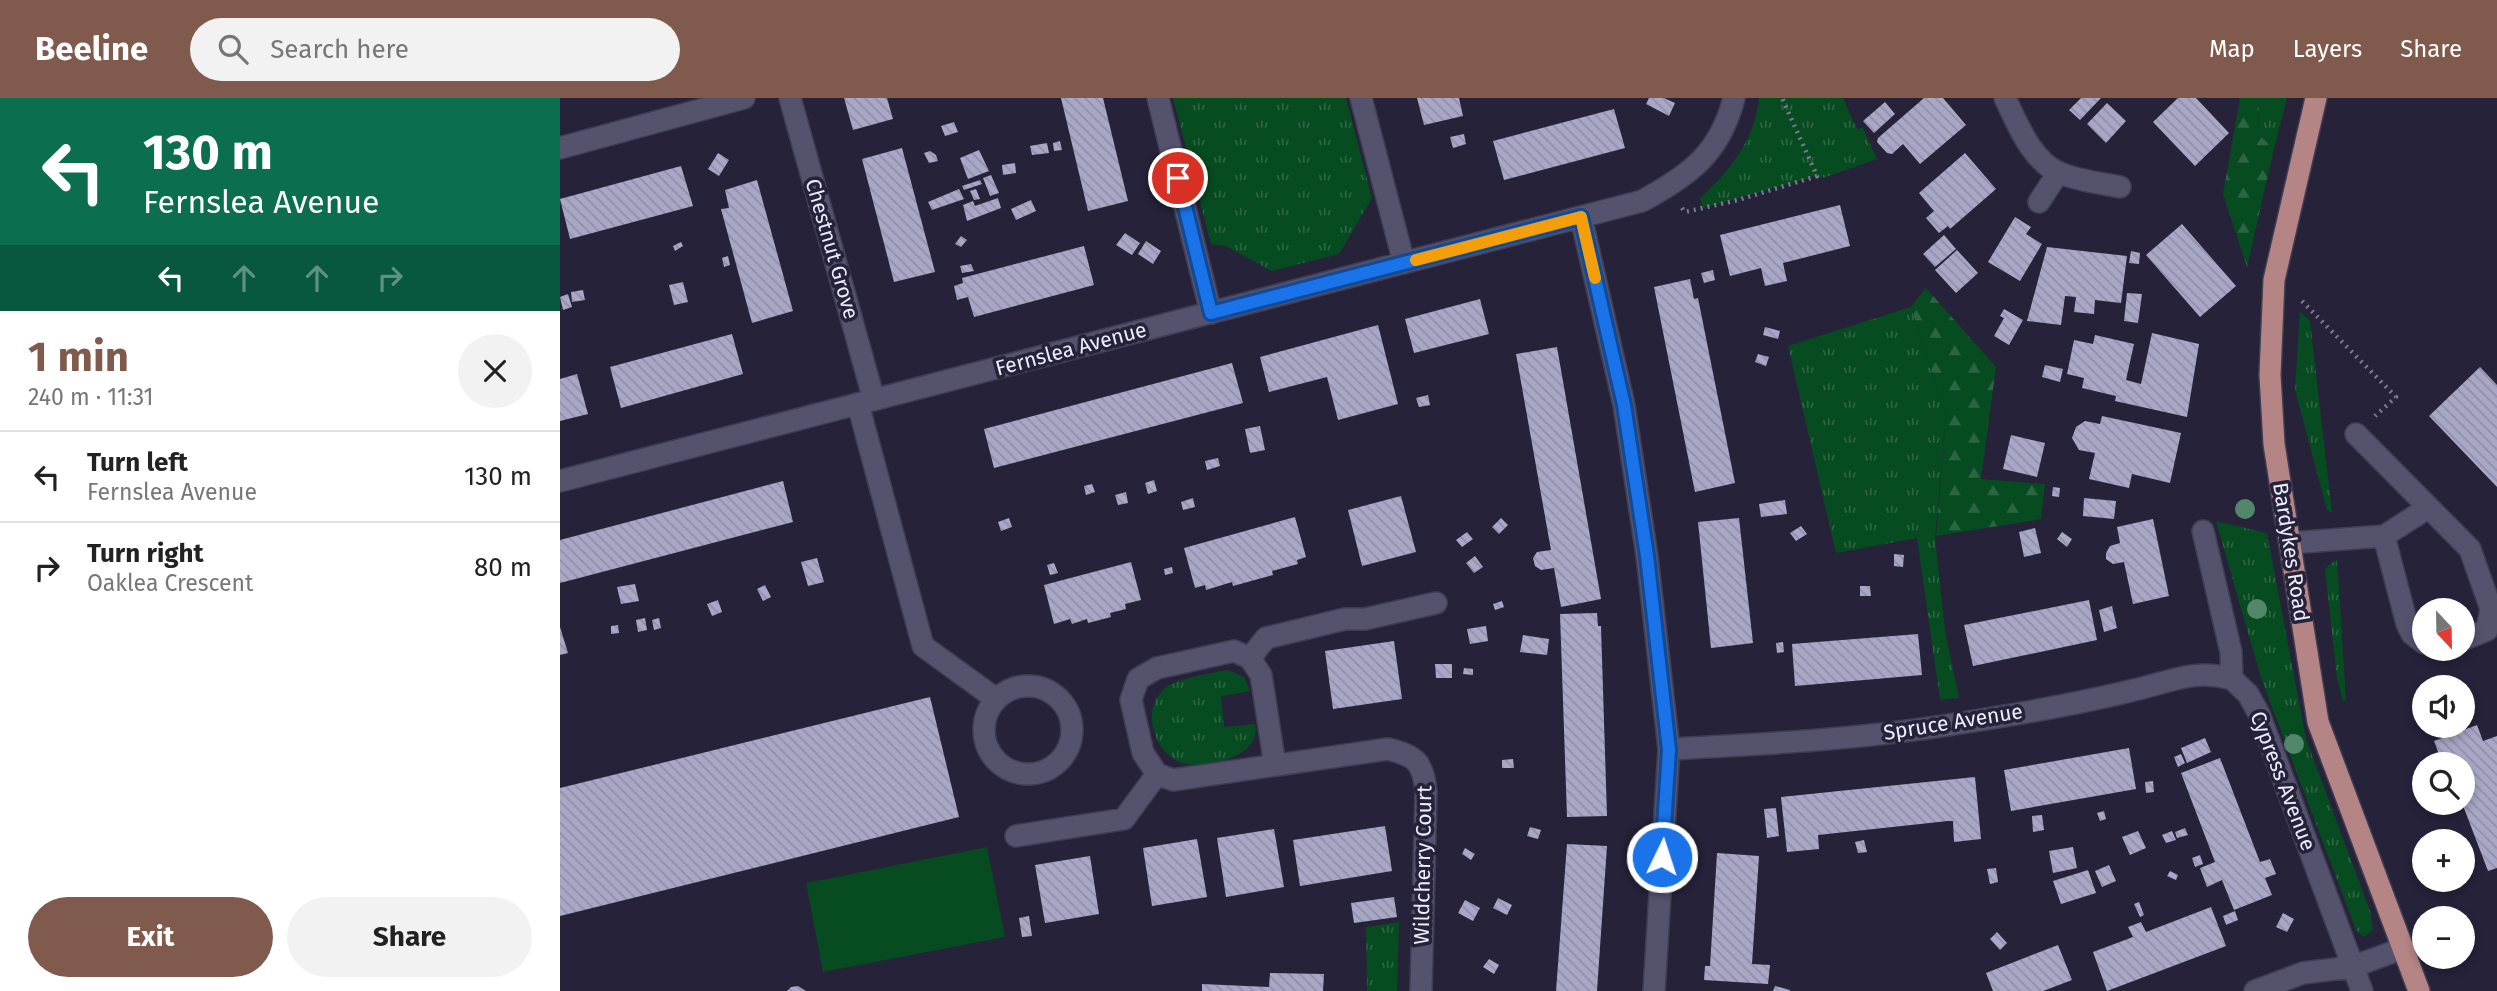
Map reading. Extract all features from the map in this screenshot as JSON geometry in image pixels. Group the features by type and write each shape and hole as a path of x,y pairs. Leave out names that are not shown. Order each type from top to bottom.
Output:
{"main road":[{"name":"Bardykes Road","path":"2316,98 2274,280 2270,324 2274,444 2318,722 2348,810 2420,991"}],"street":[{"path":"560,148 744,98"},
{"name":"Chestnut Grove","path":"790,98 866,402 923,646 996,699"},
{"path":"1158,98 1211,313"},
{"path":"1361,98 1404,263"},
{"name":"Fernslea Avenue","path":"560,481 1642,201 1666,188 1708,154 1726,126 1734,98"},
{"path":"2005,98 2022,134 2058,173 2120,187"},
{"path":"2039,202 2058,173"},
{"path":"1581,217 1624,405 1647,556 1669,750 1654,991"},
{"path":"2357,434 2470,549 2491,609 2487,630 2475,635"},
{"path":"2290,543 2384,536 2428,508"},
{"path":"2203,531 2231,652 2232,679"},
{"path":"2384,536 2412,634"},
{"path":"1250,658 1266,638 1345,619 1365,619 1436,603"},
{"path":"1016,836 1124,819 1157,774 1143,753 1131,700 1138,679 1157,668 1234,651 1250,658 1261,676 1275,765"},
{"name":"Spruce Avenue","path":"1669,750 1800,742 1960,723 2134,690 2189,675 2211,673 2232,679"},
{"name":"Cypress Avenue","path":"2232,679 2248,694 2259,714 2362,991"},
{"path":"1035,686 1055,694 1069,711 1073,732 1067,752 1052,768 1032,775 1011,772 993,759 984,739 985,718 996,699 1014,688 1035,686"},
{"name":"Wildcherry Court","path":"1157,774 1173,780 1388,749 1410,754 1424,772 1421,991"},
{"path":"2255,991 2303,973 2352,967 2404,948"}],"path":[{"path":"1666,188 1685,212 1738,200 1817,176 1782,98"},
{"path":"2302,302 2396,397 2357,434"}],"green space":[{"path":"1173,98 1346,98 1372,198 1339,254 1272,271 1226,246 1211,244"},
{"path":"1759,98 1843,98 1857,129 1863,128 1877,159 1823,178 1817,176 1703,208 1700,198 1731,165 1746,141 1757,113"},
{"path":"2240,98 2259,98 2258,134 2274,149 2247,267 2223,194"},
{"path":"2259,98 2287,98 2274,149 2258,134"},
{"path":"1926,288 1996,367 1981,479 2045,484 2041,519 1936,536 1946,416 1911,307"},
{"path":"1911,307 1946,416 1935,538 1945,631 1959,698 1940,700 1917,538 1836,553 1788,346"},
{"path":"2300,311 2310,321 2332,513 2327,510 2295,390"},
{"path":"2216,521 2267,533 2306,739 2370,911 2373,930 2364,937 2356,930 2261,678"},
{"path":"2337,559 2346,701 2343,701 2337,679 2325,569"},
{"path":"1228,670 1244,677 1250,691 1221,696 1224,727 1255,724 1255,736 1249,746 1227,760 1199,765 1177,761 1161,746 1155,735 1152,713 1155,702 1161,693 1176,682"},
{"path":"987,847 1005,937 823,972 806,883"},
{"path":"1399,922 1397,991 1367,991 1366,927"}],"building":[{"path":"844,98 887,98 893,119 853,130"},
{"path":"1061,98 1103,98 1128,201 1088,211"},
{"path":"1417,98 1459,98 1463,116 1424,125"},
{"path":"1649,98 1664,98 1675,103 1669,116 1646,104"},
{"path":"1924,98 1943,98 1966,125 1920,164 1903,144 1892,154 1887,153 1877,142 1878,138"},
{"path":"2081,98 2101,98 2080,120 2069,110"},
{"path":"2178,98 2196,98 2229,133 2195,166 2153,122"},
{"path":"1885,102 1895,114 1874,133 1863,121"},
{"path":"2107,103 2126,121 2106,143 2087,124"},
{"path":"1614,109 1625,148 1504,180 1493,141"},
{"path":"954,122 958,132 945,136 941,126"},
{"path":"1464,134 1466,144 1453,148 1450,137"},
{"path":"1060,141 1062,150 1054,151 1053,143"},
{"path":"1047,143 1049,153 1032,155 1030,146"},
{"path":"902,148 935,272 894,282 862,159"},
{"path":"979,150 989,171 968,179 960,158"},
{"path":"930,151 936,155 938,161 929,163 924,153"},
{"path":"718,153 729,160 719,176 708,169"},
{"path":"1965,153 1996,189 1950,229 1948,226 1939,233 1926,218 1934,211 1919,193"},
{"path":"1015,163 1016,173 1003,175 1002,165"},
{"path":"681,166 693,206 570,239 560,199"},
{"path":"991,175 999,193 990,196 983,178"},
{"path":"757,180 793,311 752,323 721,209 729,208 725,190"},
{"path":"980,180 982,184 964,190 962,186"},
{"path":"959,189 964,199 932,210 928,202"},
{"path":"976,189 980,199 974,200 970,191"},
{"path":"998,198 1001,208 967,221 963,205 973,201 975,206"},
{"path":"1031,200 1036,211 1016,220 1011,209"},
{"path":"1840,205 1850,246 1783,263 1787,281 1765,286 1761,268 1730,276 1720,235"},
{"path":"2015,217 2031,227 2026,234 2042,244 2020,281 1988,262"},
{"path":"2182,224 2236,286 2200,317 2146,255"},
{"path":"1125,233 1140,243 1132,255 1116,245"},
{"path":"1944,235 1956,249 1935,267 1923,254"},
{"path":"961,236 967,240 961,247 955,244"},
{"path":"1146,241 1161,251 1153,264 1138,254"},
{"path":"681,242 683,246 675,251 673,246"},
{"path":"1084,246 1094,285 974,317 968,297 957,300 954,286 963,283 962,278"},
{"path":"2047,247 2127,256 2121,303 2095,300 2094,314 2074,312 2076,297 2065,296 2061,325 2027,321"},
{"path":"1957,250 1978,273 1956,293 1935,270"},
{"path":"2131,251 2140,253 2139,264 2129,263"},
{"path":"728,256 730,265 724,267 722,258"},
{"path":"971,264 974,271 962,273 960,266"},
{"path":"1713,270 1715,280 1704,283 1701,273"},
{"path":"1690,279 1694,299 1698,298 1735,483 1695,492 1654,287"},
{"path":"683,282 688,302 674,305 669,285"},
{"path":"583,290 585,300 572,302 571,292"},
{"path":"2127,293 2142,294 2138,323 2124,321"},
{"path":"568,294 572,307 563,310 560,297"},
{"path":"1480,299 1489,334 1414,353 1405,319"},
{"path":"2004,309 2023,320 2009,345 1994,336 2004,318 2000,316"},
{"path":"1378,325 1398,404 1338,420 1327,377 1269,392 1260,357"},
{"path":"1765,327 1780,331 1778,339 1763,335"},
{"path":"2152,333 2199,344 2187,417 2115,401 2116,396 2082,388 2084,378 2067,374 2074,340 2093,344 2095,335 2134,344 2126,380 2141,384"},
{"path":"732,334 743,374 621,408 610,367"},
{"path":"1557,347 1601,599 1561,607 1554,568 1541,570 1535,566 1533,558 1537,552 1551,550 1516,354"},
{"path":"1758,354 1769,357 1766,366 1755,362"},
{"path":"1232,363 1243,403 994,468 984,429"},
{"path":"2045,365 2063,369 2060,382 2042,377"},
{"path":"2480,367 2497,385 2497,487 2429,416"},
{"path":"577,374 588,414 560,421 560,379"},
{"path":"1428,395 1430,405 1419,407 1416,398"},
{"path":"2102,416 2181,433 2170,483 2132,474 2129,488 2089,479 2095,453 2079,450 2072,438 2076,427 2085,421 2100,424"},
{"path":"1260,426 1265,450 1250,453 1245,429"},
{"path":"2011,435 2045,443 2037,477 2003,469"},
{"path":"1218,458 1220,466 1207,470 1205,461"},
{"path":"1154,480 1157,491 1148,494 1145,483"},
{"path":"783,481 793,522 560,583 560,540"},
{"path":"1092,484 1095,492 1086,495 1084,486"},
{"path":"2053,487 2060,488 2059,497 2052,496"},
{"path":"1126,492 1128,503 1118,505 1115,495"},
{"path":"1401,496 1416,552 1362,566 1348,510"},
{"path":"1193,498 1195,507 1183,510 1181,502"},
{"path":"2084,498 2116,501 2114,519 2083,516"},
{"path":"1785,500 1787,514 1761,517 1759,504"},
{"path":"1295,517 1306,557 1297,560 1298,564 1272,571 1273,575 1233,586 1232,582 1206,590 1205,585 1195,588 1184,548"},
{"path":"1009,518 1012,527 1001,531 998,522"},
{"path":"1501,518 1508,525 1499,534 1492,527"},
{"path":"1739,518 1753,643 1711,648 1698,522"},
{"path":"2153,519 2169,596 2133,604 2124,562 2113,564 2106,559 2106,553 2110,546 2120,543 2117,527"},
{"path":"1801,526 1807,534 1796,541 1790,533"},
{"path":"2035,528 2041,553 2024,557 2019,532"},
{"path":"1467,532 1473,539 1462,547 1456,540"},
{"path":"2062,532 2072,539 2067,547 2057,539"},
{"path":"1894,554 1904,555 1903,567 1894,566"},
{"path":"1475,556 1483,567 1474,573 1466,563"},
{"path":"817,558 824,582 808,586 801,562"},
{"path":"1131,562 1141,600 1125,604 1126,609 1110,613 1111,617 1088,623 1087,619 1072,624 1070,619 1054,624 1044,585"},
{"path":"1054,563 1058,573 1050,575 1047,565"},
{"path":"1172,567 1173,573 1165,575 1164,569"},
{"path":"635,584 639,601 621,604 617,587"},
{"path":"765,585 771,597 763,601 757,589"},
{"path":"1860,586 1870,586 1871,596 1860,596"},
{"path":"718,600 722,612 712,616 707,604"},
{"path":"2089,600 2097,640 1973,666 1964,625"},
{"path":"1502,601 1504,607 1495,610 1493,604"},
{"path":"2112,606 2117,628 2104,632 2099,610"},
{"path":"1597,613 1598,626 1601,626 1607,816 1567,817 1560,614"},
{"path":"645,618 647,630 638,632 636,620"},
{"path":"659,618 661,628 654,630 652,620"},
{"path":"618,625 619,633 611,634 611,626"},
{"path":"1486,626 1488,641 1470,644 1467,629"},
{"path":"560,627 568,653 560,655"},
{"path":"1918,634 1922,675 1795,686 1792,644"},
{"path":"1523,635 1549,639 1547,655 1520,652"},
{"path":"1394,641 1402,699 1333,709 1325,651"},
{"path":"1783,642 1784,652 1777,653 1776,643"},
{"path":"1435,664 1452,664 1452,678 1436,678"},
{"path":"1464,668 1473,669 1473,675 1463,674"},
{"path":"930,697 959,817 560,916 560,788"},
{"path":"2477,725 2483,741 2497,736 2497,868 2488,871 2475,837 2475,829 2472,829 2467,815 2475,815 2475,752 2438,752 2434,741 2442,738 2475,738"},
{"path":"2205,738 2211,752 2187,763 2181,748"},
{"path":"2129,748 2136,789 2011,811 2004,770"},
{"path":"2181,754 2185,763 2178,767 2174,757"},
{"path":"2220,758 2260,862 2270,859 2276,874 2265,878 2272,895 2234,910 2222,880 2207,887 2200,868 2215,862 2181,773"},
{"path":"1513,759 1514,768 1502,768 1502,760"},
{"path":"1975,777 1981,839 1954,842 1953,821 1948,821 1818,835 1819,849 1787,852 1781,797"},
{"path":"2153,781 2154,792 2146,793 2145,782"},
{"path":"1776,808 1779,836 1767,838 1764,809"},
{"path":"2104,811 2106,819 2100,821 2097,813"},
{"path":"2042,815 2044,830 2033,832 2032,816"},
{"path":"1385,826 1392,871 1300,886 1293,840"},
{"path":"1530,827 1541,830 1538,839 1527,836"},
{"path":"2185,828 2188,835 2177,838 2175,832"},
{"path":"1274,829 1284,887 1226,897 1217,838"},
{"path":"2138,831 2146,848 2130,855 2122,837"},
{"path":"2172,831 2176,840 2166,843 2162,835"},
{"path":"1197,839 1207,897 1152,906 1143,848"},
{"path":"1864,840 1867,852 1858,853 1855,842"},
{"path":"1567,844 1607,846 1597,991 1556,991"},
{"path":"2073,847 2077,868 2053,873 2049,851"},
{"path":"1465,848 1475,854 1471,860 1462,854"},
{"path":"1717,853 1759,856 1752,964 1770,965 1768,984 1704,980 1705,966 1710,966"},
{"path":"2200,855 2203,864 2195,867 2192,858"},
{"path":"1090,856 1099,914 1045,923 1035,865"},
{"path":"2109,865 2116,881 2102,887 2095,871"},
{"path":"1996,868 1998,882 1990,884 1987,869"},
{"path":"2088,870 2096,893 2061,904 2053,881"},
{"path":"2170,871 2178,875 2176,880 2167,876"},
{"path":"1394,897 1397,917 1354,923 1351,903"},
{"path":"1498,898 1512,905 1507,915 1493,908"},
{"path":"1465,900 1480,908 1473,921 1458,913"},
{"path":"2139,902 2144,915 2140,917 2134,904"},
{"path":"2211,907 2226,946 2107,991 2093,952 2133,937 2128,927 2141,922 2146,932"},
{"path":"2235,911 2238,920 2226,925 2223,916"},
{"path":"2283,913 2294,919 2287,932 2276,927"},
{"path":"1029,916 1032,936 1022,937 1019,918"},
{"path":"1997,932 2007,943 2000,950 1990,939"},
{"path":"2058,945 2072,980 2043,991 1993,991 1986,973"},
{"path":"1489,959 1499,965 1494,974 1483,967"},
{"path":"1270,973 1324,974 1323,991 1202,991 1202,984 1269,987"},
{"path":"798,986 806,991 787,991 791,987"},
{"path":"1775,986 1790,990 1790,991 1773,991"}],"slow traffic":[{"path":"1416,260 1581,217 1595,278"}],"route":[{"path":"1178,178 1211,313 1581,217 1624,405 1647,556 1669,750 1662,857"}]}
